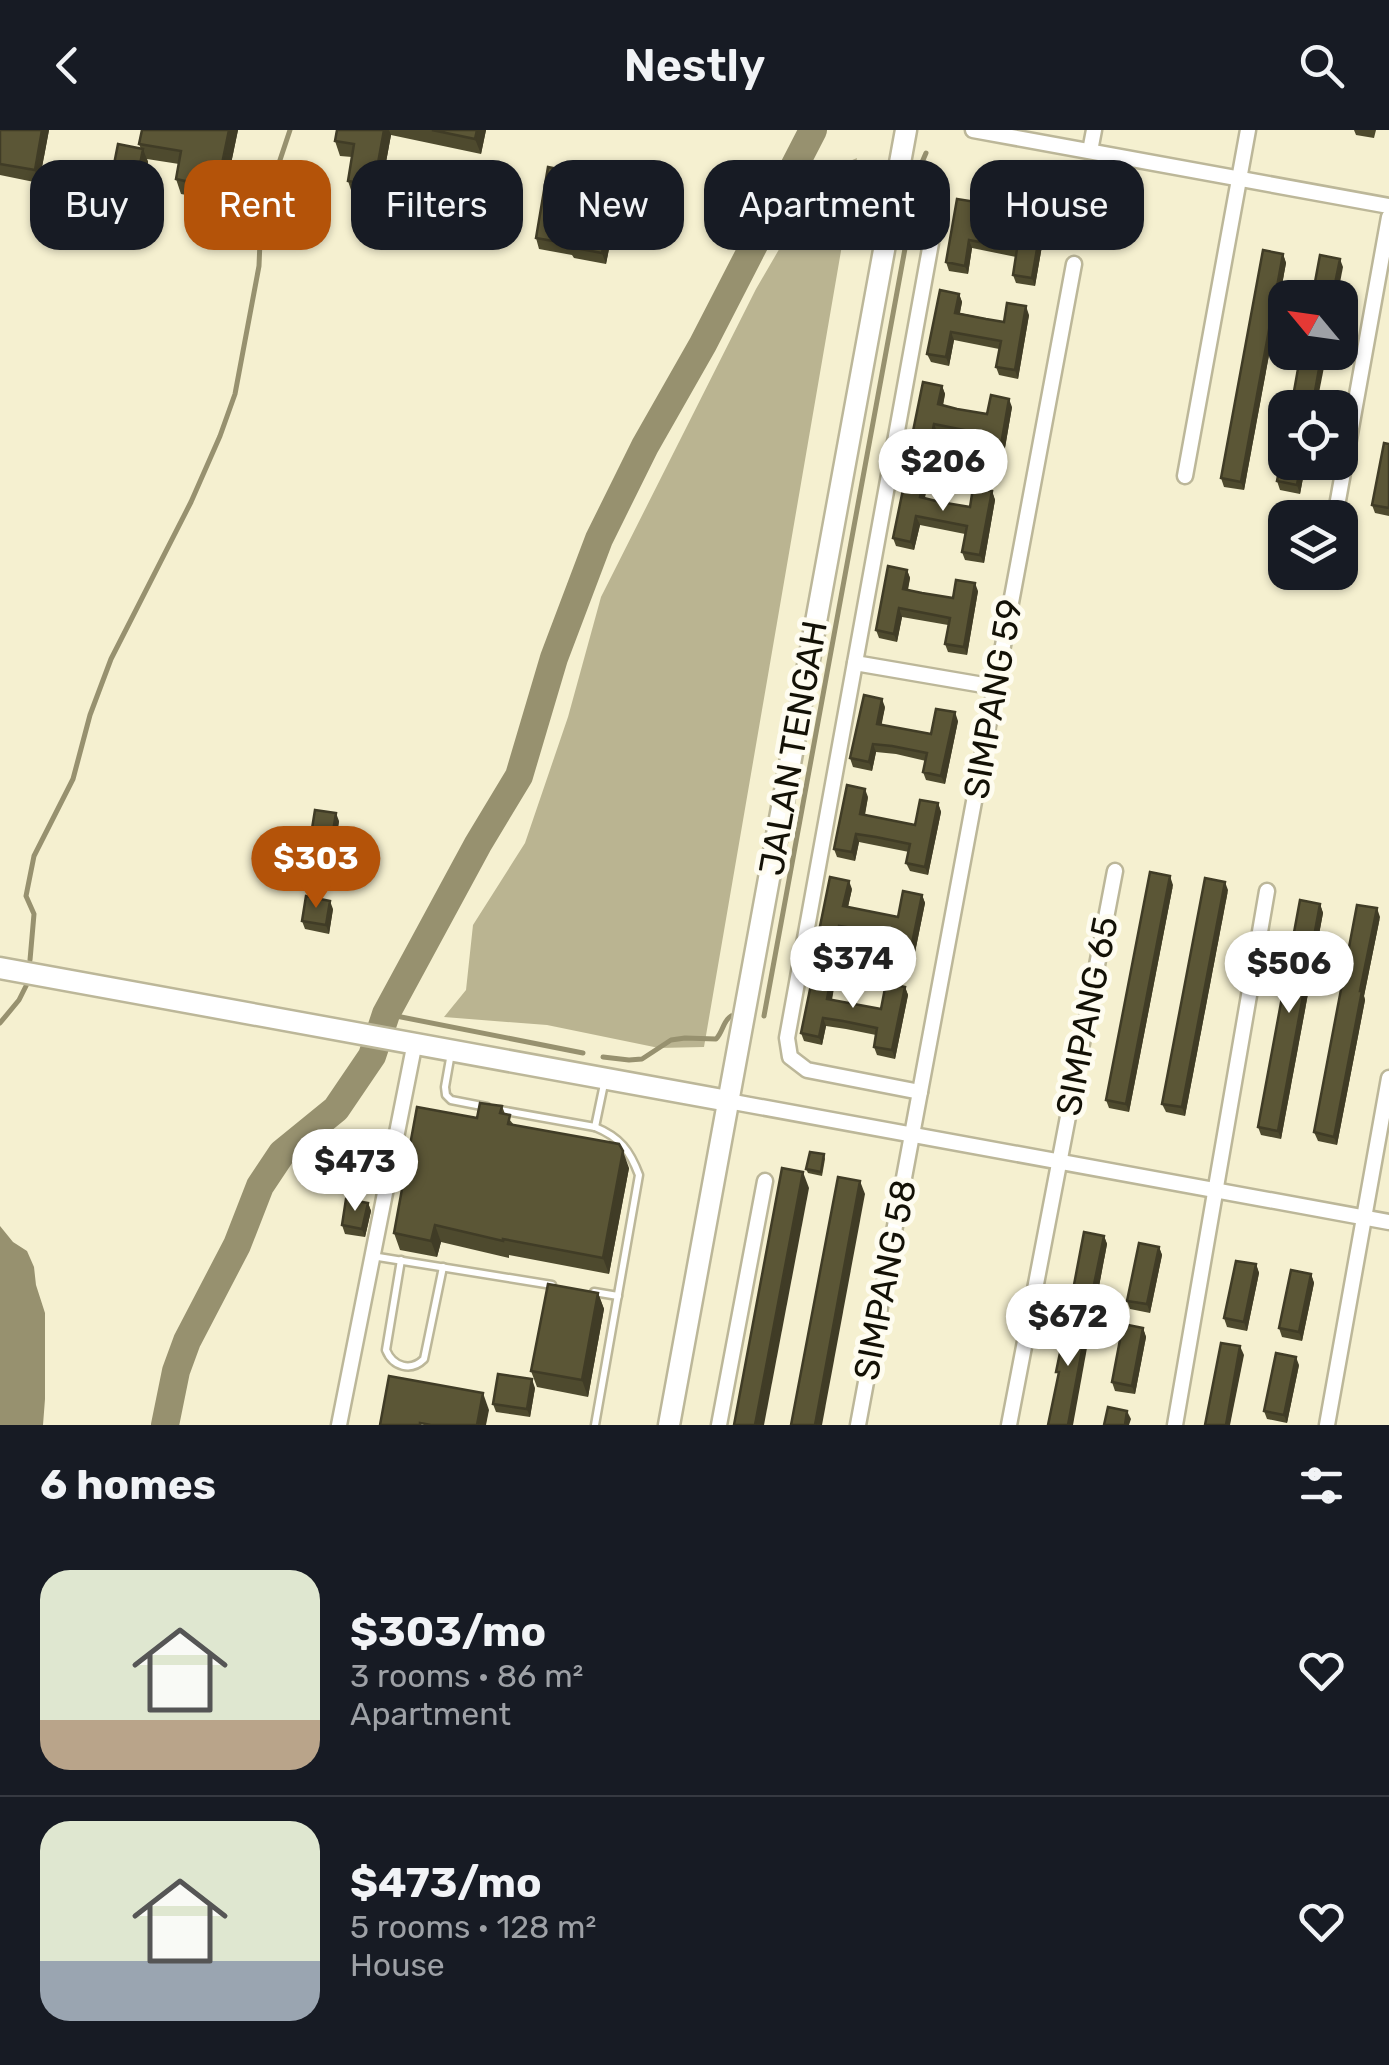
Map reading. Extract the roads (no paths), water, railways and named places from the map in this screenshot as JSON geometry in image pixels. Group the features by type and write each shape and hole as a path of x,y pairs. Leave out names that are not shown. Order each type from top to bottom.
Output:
{"main road":[{"name":"JALAN TENGAH","path":"668,1425 906,130"},
{"path":"0,968 728,1101"}],"street":[{"path":"973,130 1389,206"},
{"path":"1090,151 1094,130"},
{"path":"1185,476 1248,130"},
{"path":"1338,500 1389,217"},
{"path":"920,1092 807,1070 790,1056 787,1038 930,250"},
{"name":"SIMPANG 59","path":"912,1135 1074,264"},
{"path":"855,664 995,687"},
{"name":"SIMPANG 65","path":"1008,1425 1115,871"},
{"path":"1175,1425 1268,891"},
{"path":"339,1425 372,1256 405,1041"},
{"path":"1327,1425 1389,1078"},
{"path":"728,1101 1389,1222"},
{"name":"SIMPANG 58","path":"858,1425 912,1135"},
{"path":"719,1425 765,1182"}],"lane":[{"path":"452,1050 444,1087 452,1100 610,1133 622,1142 639,1175 595,1425"},
{"path":"595,1127 606,1078"},
{"path":"372,1256 558,1286"},
{"path":"402,1260 386,1350 393,1361 407,1367 424,1359 442,1267"},
{"path":"585,1291 618,1296"}],"waterway":[{"path":"30,960 34,914 26,896 34,856 73,779 90,715 111,659 191,502 235,394 259,266 261,217 290,130"},
{"path":"165,1425 176,1371 187,1341 237,1245 260,1186 282,1153 336,1109 372,1056 386,1014 519,776 554,658 599,539 813,130"},
{"path":"764,1016 920,167 926,153"},
{"path":"0,1023 27,984"},
{"path":"386,1014 583,1053"},
{"path":"603,1057 642,1059 671,1040 716,1039 731,1016"}]}
